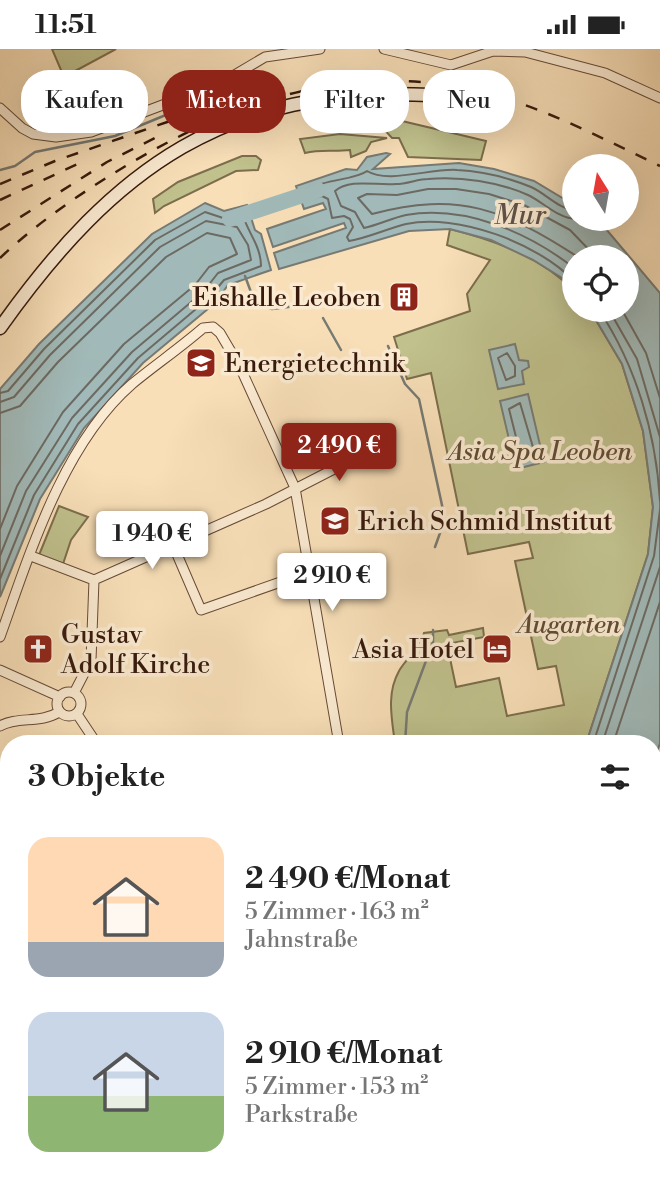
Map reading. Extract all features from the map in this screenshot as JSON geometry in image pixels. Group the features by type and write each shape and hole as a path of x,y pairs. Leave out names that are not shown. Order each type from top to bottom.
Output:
{"main road":[{"path":"0,328 26,293 82,229 142,173 177,147 233,122 313,99 372,94 423,95"}],"street":[{"path":"0,108 33,134 56,137 91,132 221,83 263,53 320,49"},
{"path":"384,49 451,65 503,50 525,53 605,73 660,98"},
{"path":"0,637 49,505 96,425 132,384 203,328 213,327 220,333 240,366 295,488 337,735"},
{"path":"31,556 94,580 369,451"},
{"path":"173,545 201,610 309,572"},
{"path":"0,670 60,697 74,693 92,660 94,580"},
{"path":"74,693 81,701 77,714"},
{"path":"59,712 60,697"},
{"path":"59,712 68,717 77,714"},
{"path":"1,726 43,720 59,712"},
{"path":"77,714 91,735"}],"green space":[{"path":"52,49 116,49 77,70 61,70"},
{"path":"409,123 423,126 423,133 452,133 486,141 481,160 408,157 399,138 392,138 387,133 409,133"},
{"path":"340,134 387,138 371,142 366,151 351,157 350,150 305,153 300,139"},
{"path":"242,156 256,156 261,160 258,170 236,171 155,213 153,199 178,182"},
{"name":"Asia Spa Leoben","path":"450,229 516,251 562,280 562,322 597,322 622,364 643,431 653,507 648,554 589,735 394,735 392,689 399,671 420,644 424,633 447,630 449,635 483,628 484,637 447,644 456,687 499,678 507,716 564,705 556,666 538,669 515,561 533,558 529,542 468,554 431,373 407,379 394,337 470,311 467,294 490,260 447,245"},
{"path":"59,506 88,517 71,540 63,564 39,555"}],"water":[{"name":"Mur","path":"386,153 390,154 373,169 459,163 494,169 534,181 562,198 562,231 608,231 620,245 562,245 562,278 533,260 491,240 450,229 409,231 279,269 274,253 346,228 344,223 273,247 267,229 326,209 323,203 304,209 296,186 346,169 357,170 367,157"},
{"path":"205,203 224,211 247,205 255,230 261,234 271,270 228,285 215,303 143,363 84,428 40,499 0,597 0,389 39,344 152,234"},
{"name":"Mur","path":"639,268 660,293 660,735 589,735 648,554 653,507 643,431 622,364 597,322 639,322"},
{"path":"515,344 519,360 528,361 529,367 522,371 524,384 498,389 489,350"},
{"path":"528,394 544,462 516,469 500,401"}],"waterway":[{"path":"0,170 15,166 35,152 115,136 162,117"},
{"name":"Mur","path":"230,219 318,190"},
{"path":"245,276 255,303 272,309 304,305"},
{"path":"323,318 341,350"},
{"path":"388,346 405,384 419,399 445,519 435,547"},
{"path":"406,735 407,712 433,642 433,630"}],"railway":[{"path":"0,258 76,198 166,144 250,106 338,84 384,81 430,83 502,97 548,114 660,166"},
{"path":"0,184 55,161 162,124"},
{"path":"0,230 107,162 161,135"},
{"path":"0,200 82,162"}],"place":[{"name":"Eishalle Leoben","path":"404,297"},
{"name":"Energietechnik","path":"201,363"},
{"name":"Erich Schmid Institut","path":"335,521"},
{"name":"Gustav Adolf Kirche","path":"38,649"},
{"name":"Asia Hotel","path":"497,649"}],"park label":[{"name":"Augarten","path":"569,624"}]}
